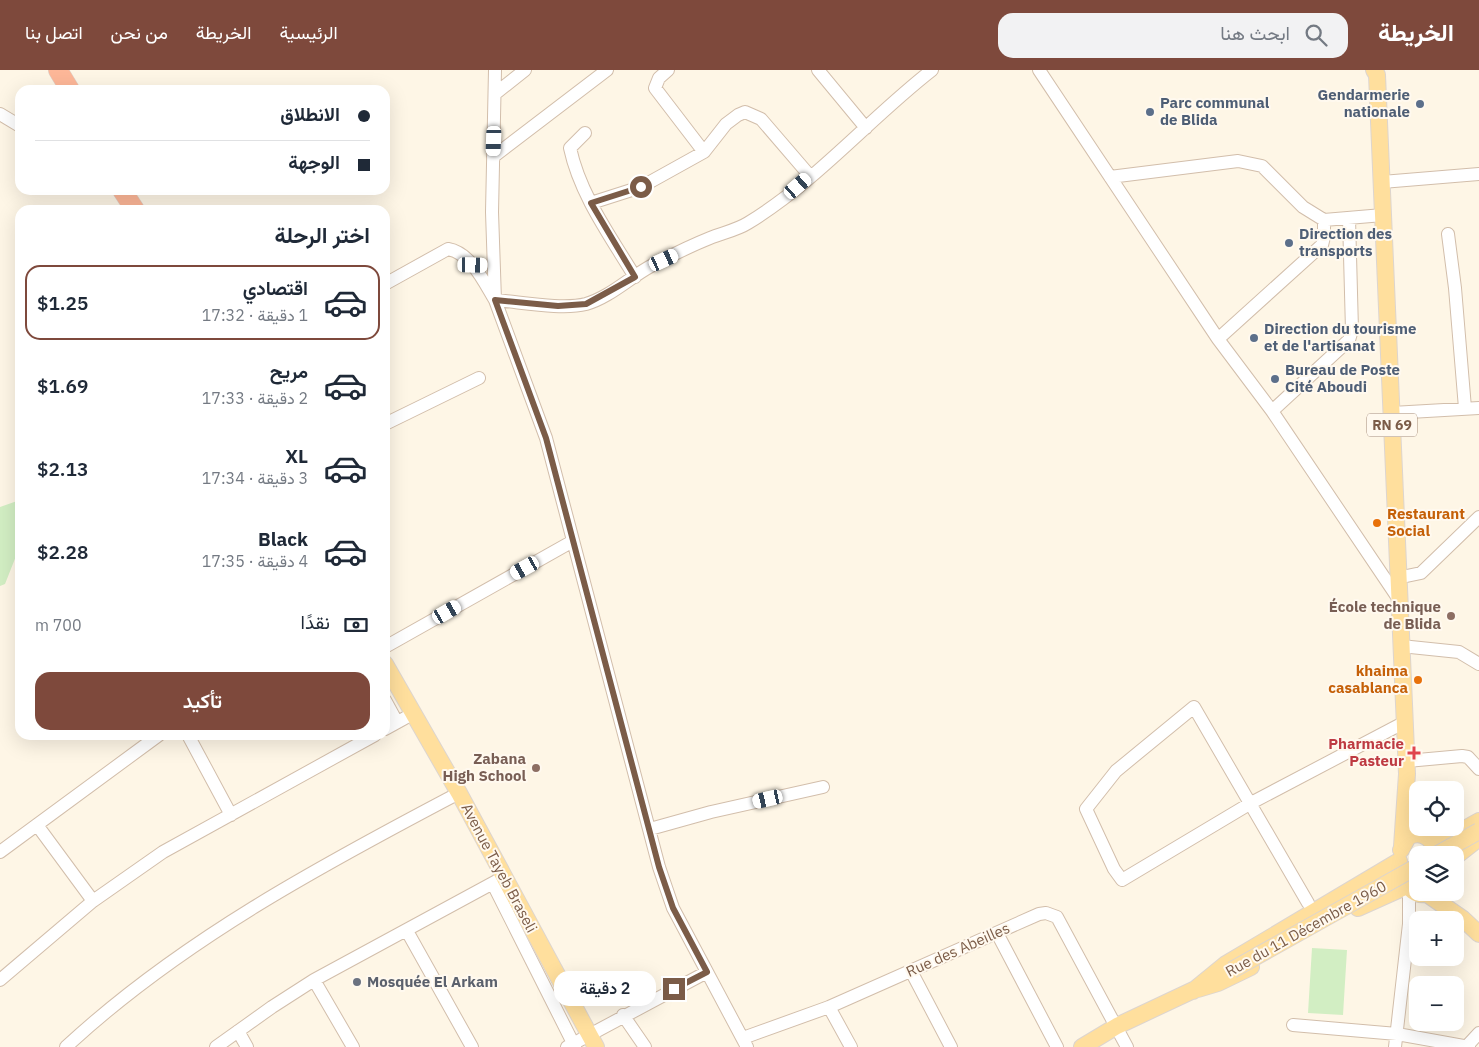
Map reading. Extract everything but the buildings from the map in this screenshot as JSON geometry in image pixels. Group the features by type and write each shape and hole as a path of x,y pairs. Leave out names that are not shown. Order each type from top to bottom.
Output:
{"highway":[{"path":"58,70 67,85"},
{"path":"71,70 79,85"}],"main road":[{"name":"RN 69","path":"1377,72 1392,413 1397,578 1407,768"},
{"name":"Avenue Tayeb Braseli","path":"390,672 459,793 498,881 592,1041"},
{"path":"1407,768 1410,781"},
{"path":"1407,768 1400,872 1409,881"},
{"path":"1432,843 1454,835 1479,821"},
{"path":"1432,843 1479,830"},
{"name":"Rue du 11 Décembre 1960","path":"1193,990 1226,964 1400,854 1412,835 1432,843"},
{"path":"1464,850 1479,838"},
{"name":"Rue du 11 Décembre 1960","path":"1082,1047 1117,1026 1232,970 1409,871"},
{"name":"Rue du 11 Décembre 1960","path":"1193,990 1234,977 1360,907 1409,894"},
{"path":"1435,901 1450,911"},
{"path":"1464,920 1479,934"}],"street":[{"path":"495,70 492,212 495,300"},
{"path":"496,92 524,70"},
{"path":"493,157 607,70"},
{"path":"668,70 659,78 655,88 704,152"},
{"path":"818,70 866,128"},
{"path":"495,300 558,306 586,304 650,267 699,243 746,224 786,196 834,158 932,70"},
{"path":"1039,70 1218,339 1272,412 1398,598"},
{"path":"591,203 641,187 704,152 726,124 738,115 750,113 762,119 810,176"},
{"path":"0,114 15,123"},
{"path":"585,133 570,148 574,164 591,203 635,277"},
{"path":"1110,177 1238,161 1252,162 1262,166 1303,207 1324,220 1383,215"},
{"path":"1382,182 1479,174"},
{"path":"1272,412 1349,340 1352,330 1349,218"},
{"path":"1218,339 1322,245 1324,220"},
{"path":"1448,234 1455,288 1465,408"},
{"path":"390,281 448,249 458,250 473,265 495,300 546,438 650,829 673,908 745,1043"},
{"path":"473,265 495,266"},
{"path":"390,422 479,378"},
{"path":"1392,413 1479,408"},
{"path":"1397,578 1421,573 1479,517"},
{"path":"390,644 573,541"},
{"path":"1401,646 1460,652 1479,664"},
{"path":"1308,903 1251,803 1194,707 1116,771 1086,809 1114,869 1122,880 1251,803 1405,722"},
{"path":"390,709 397,722"},
{"path":"390,726 414,713"},
{"path":"0,852 153,740"},
{"path":"191,740 231,814"},
{"path":"0,980 93,901 163,852 366,740"},
{"path":"1407,768 1462,756 1468,757 1479,769"},
{"path":"650,829 711,812 823,787"},
{"path":"66,1047 127,994 238,918 400,824 459,793"},
{"path":"37,825 93,901"},
{"path":"216,1047 314,980 498,881 572,1046 592,1041 623,1015 707,972"},
{"path":"1396,1041 1410,924 1416,901"},
{"name":"Rue des Abeilles","path":"745,1043 1039,914 1056,917 1117,1026"},
{"path":"407,931 472,1047"},
{"path":"997,933 1057,1047"},
{"path":"911,971 951,1047"},
{"path":"314,980 353,1047"},
{"path":"829,1007 851,1047"},
{"path":"623,1015 645,1047"},
{"path":"1293,1025 1396,1041 1467,1046 1479,1033"},
{"path":"1117,1026 1127,1047"},
{"path":"238,1031 247,1047"}],"green space":[{"path":"15,502 15,559 5,584 0,586 0,507"},
{"path":"1312,948 1347,950 1343,1015 1308,1013"}],"place":[{"name":"Gendarmerie nationale","path":"1420,104"},
{"name":"Parc communal de Blida","path":"1150,112"},
{"name":"Direction des transports","path":"1289,243"},
{"name":"Direction du tourisme et de l'artisanat","path":"1254,338"},
{"name":"Bureau de Poste Cité Aboudi","path":"1275,379"},
{"name":"Restaurant Social","path":"1377,523"},
{"name":"École technique de Blida","path":"1451,616"},
{"name":"khaima casablanca","path":"1418,680"},
{"name":"Pharmacie Pasteur","path":"1414,753"},
{"name":"Zabana High School","path":"536,768"},
{"name":"Mosquée El Arkam","path":"357,982"}],"route":[{"path":"641,187 591,203 635,277 620,287 586,304 558,306 495,300 546,438 659,867 673,908 707,972 674,989"}]}
